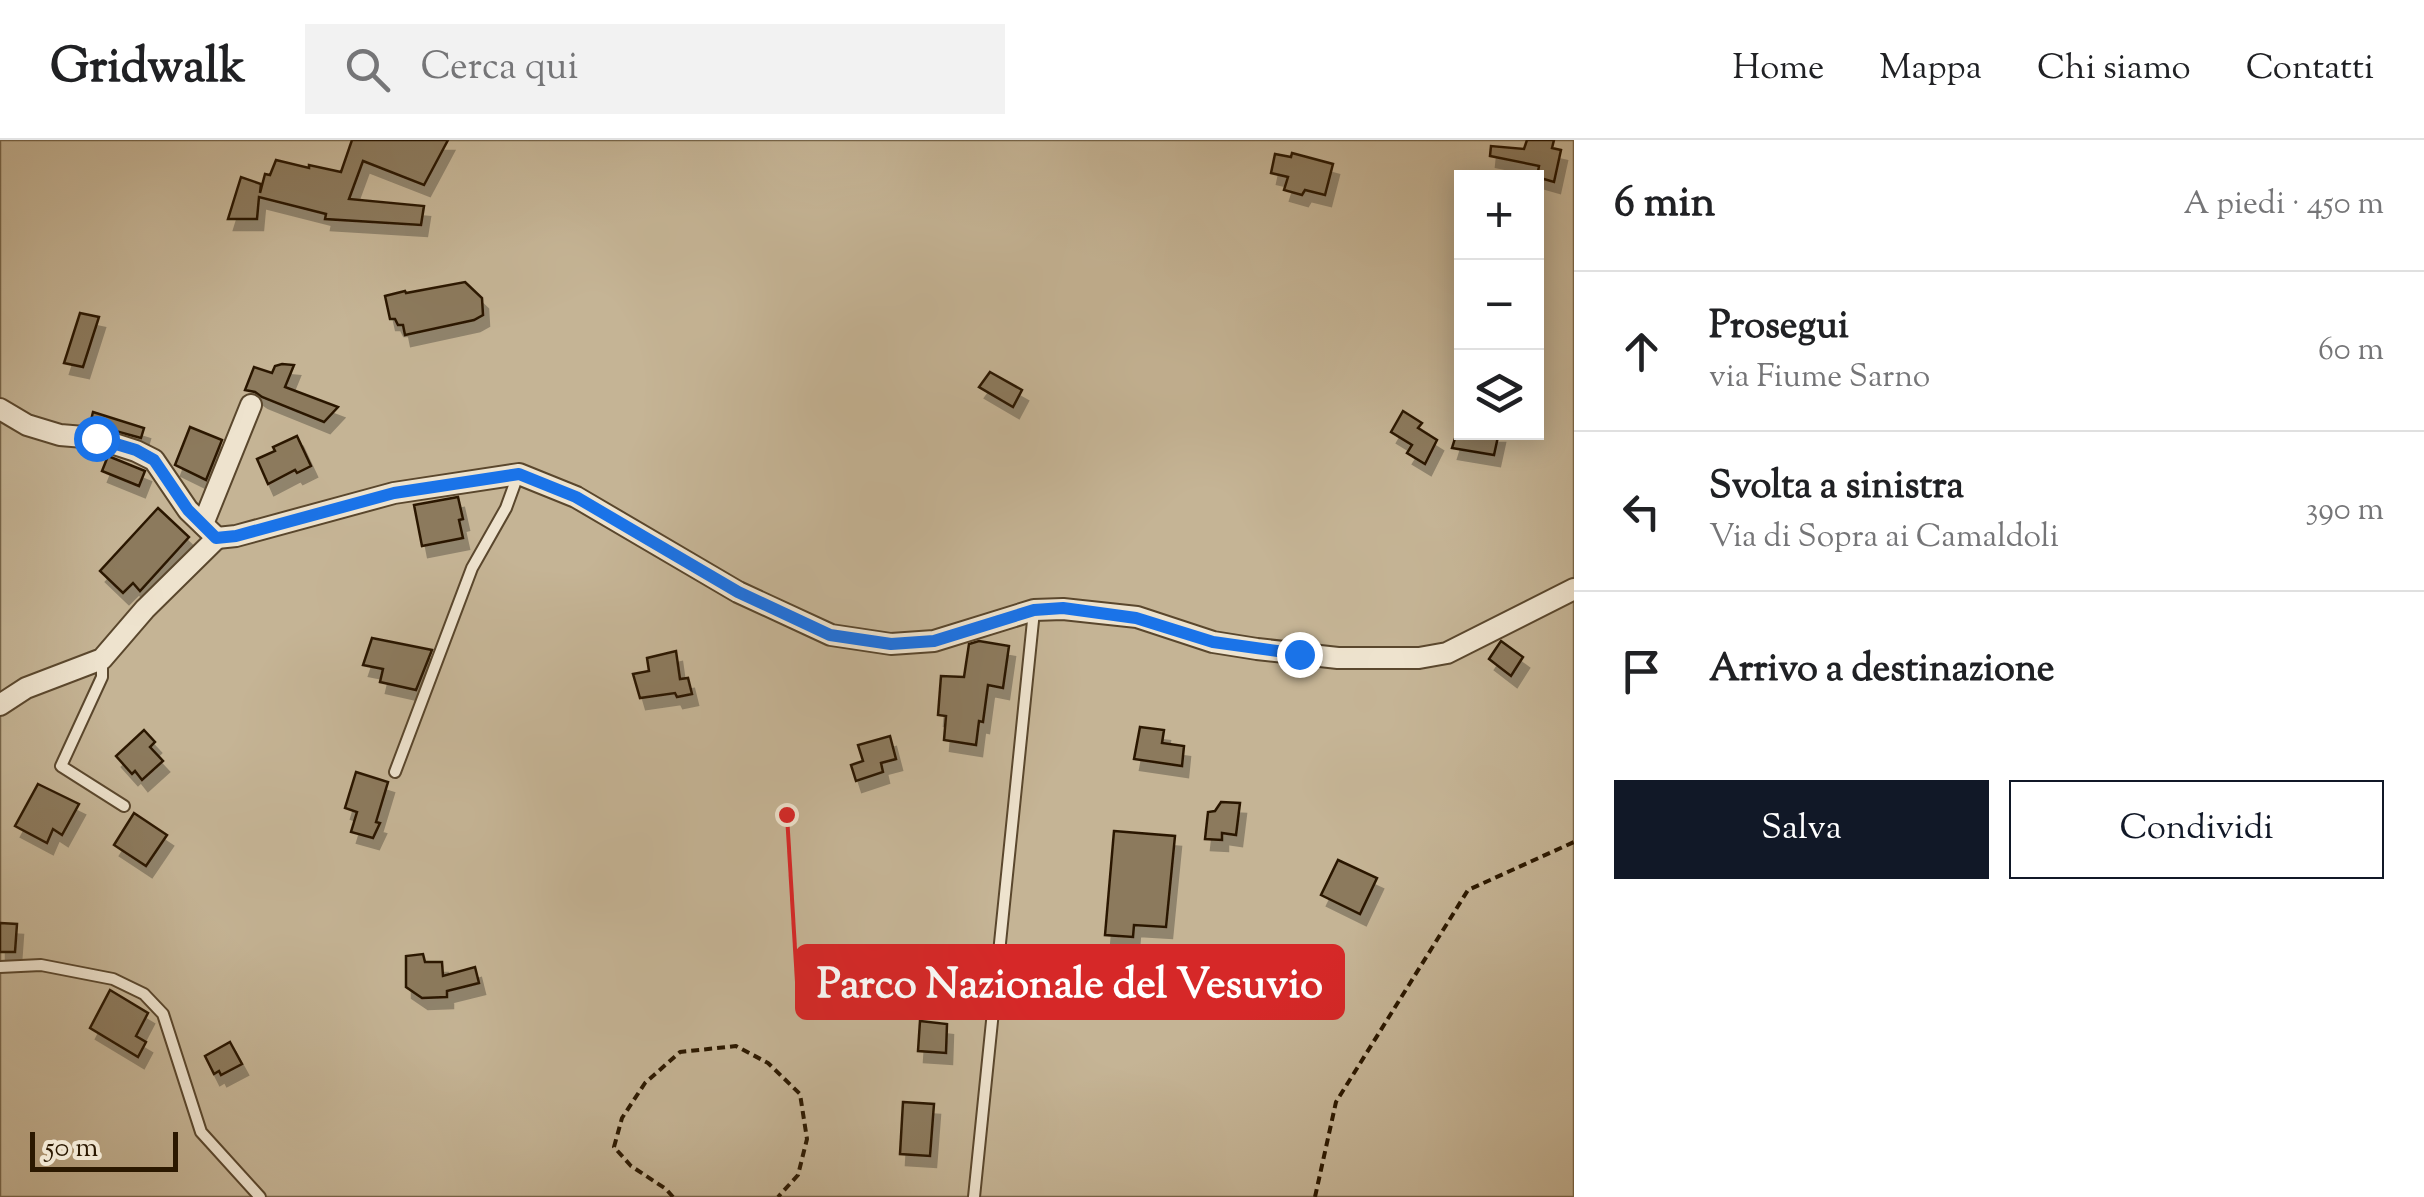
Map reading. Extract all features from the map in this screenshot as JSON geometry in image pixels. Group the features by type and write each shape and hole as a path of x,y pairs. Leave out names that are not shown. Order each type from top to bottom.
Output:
{"street":[{"path":"0,705 26,688 102,658 210,531 251,405"},
{"path":"0,409 41,430 96,438 136,450 154,460 188,510 210,531 236,536 394,493 519,474 576,497 738,592 830,635 891,644 934,641 1034,610 1063,608 1136,618 1213,642 1257,649 1338,658 1418,658 1447,653 1574,589"}],"lane":[{"path":"395,772 472,568 506,508 519,474"},
{"path":"974,1197 1034,610"},
{"path":"102,658 102,677 60,766 124,806"},
{"path":"0,967 41,965 113,979 144,994 163,1014 201,1132 260,1197"}],"path":[{"path":"1315,1197 1336,1102 1468,890 1574,842"},
{"path":"672,1197 631,1166 614,1147 622,1118 645,1083 680,1052 736,1046 768,1063 800,1094 808,1138 798,1175 778,1197"}],"shaded area":[{"path":"0,140 1574,140 1574,1197 0,1197"}],"building":[{"path":"352,140 448,140 424,185 363,161 349,199 424,206 421,225 325,219 326,214 259,197 257,219 228,219 241,177 261,184 260,193 265,174 270,175 276,160 341,172"},
{"path":"1527,140 1554,140 1552,148 1561,150 1554,182 1544,179 1544,170 1538,170 1539,166 1490,156 1491,146 1524,149"},
{"path":"1292,153 1333,164 1325,195 1284,190 1288,177 1271,173 1275,154 1291,157"},
{"path":"465,282 482,298 483,315 474,320 405,335 403,325 390,319 385,296"},
{"path":"80,313 99,317 83,367 64,363"},
{"path":"294,365 285,387 338,407 324,422 245,390 254,367 272,373 275,366"},
{"path":"990,372 1022,390 1013,407 979,387"},
{"path":"1403,411 1422,423 1418,428 1437,440 1425,464 1407,453 1412,445 1391,432"},
{"path":"93,412 144,428 141,438 90,424"},
{"path":"190,427 222,440 206,480 175,465"},
{"path":"297,436 311,466 268,484 257,459"},
{"path":"1454,440 1497,440 1494,455 1452,448"},
{"path":"108,456 145,471 139,486 102,471"},
{"path":"458,497 463,538 422,546 414,505"},
{"path":"158,508 189,537 140,591 133,583 123,593 100,571"},
{"path":"372,638 432,650 416,690 380,682 383,669 363,665"},
{"path":"979,641 1009,646 1003,688 988,685 976,745 944,740 946,716 938,715 941,676 964,677 969,644"},
{"path":"1501,641 1523,657 1511,676 1489,659"},
{"path":"676,651 680,679 688,678 692,694 640,698 633,674 649,671 647,658"},
{"path":"1140,727 1164,730 1162,743 1184,746 1182,766 1134,759"},
{"path":"144,730 155,742 150,747 163,761 142,780 116,756"},
{"path":"890,736 896,759 881,763 883,772 856,781 851,765 863,761 858,745"},
{"path":"356,772 388,782 373,838 351,832 357,812 345,808"},
{"path":"38,784 79,804 62,835 53,829 47,843 15,826"},
{"path":"1221,802 1240,803 1236,835 1222,833 1222,840 1205,839 1208,812 1215,811"},
{"path":"134,813 167,835 146,866 114,845"},
{"path":"1114,831 1175,836 1166,927 1134,925 1133,937 1105,935"},
{"path":"1338,860 1377,878 1360,914 1321,895"},
{"path":"0,923 17,924 15,952 0,952"},
{"path":"423,954 425,962 442,962 443,976 475,967 479,983 447,991 447,997 422,998 406,987 406,956"},
{"path":"110,990 148,1013 136,1036 146,1042 138,1057 90,1028"},
{"path":"920,1021 947,1024 946,1053 918,1051"},
{"path":"230,1042 242,1064 221,1075 219,1071 214,1074 205,1056"},
{"path":"903,1102 934,1104 930,1156 900,1154"}],"place":[{"name":"Parco Nazionale del Vesuvio","path":"787,815"}],"route":[{"path":"96,438 154,460 188,510 216,538 394,493 519,474 576,497 738,592 830,635 891,644 934,641 1034,610 1063,608 1136,618 1213,642 1299,654"}]}
